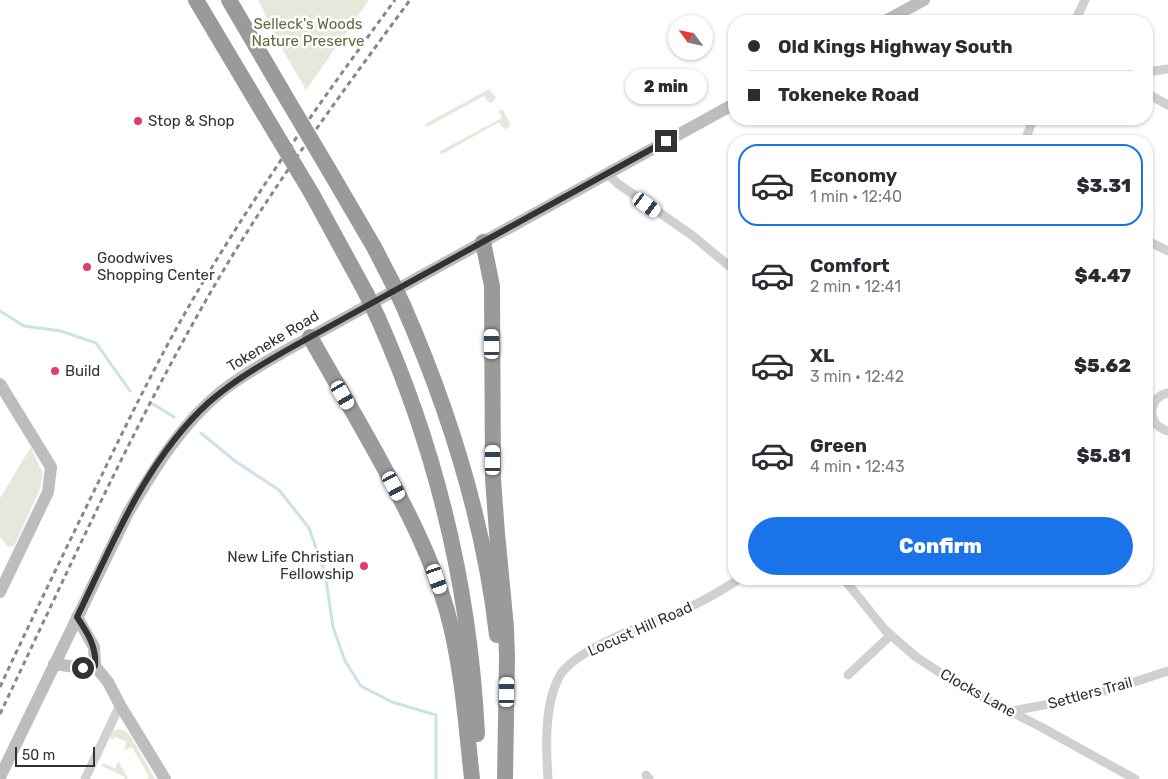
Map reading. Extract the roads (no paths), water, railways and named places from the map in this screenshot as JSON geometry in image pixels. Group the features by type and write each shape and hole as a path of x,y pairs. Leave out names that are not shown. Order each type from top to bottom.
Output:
{"highway":[{"path":"196,0 335,234 378,318 401,372 438,482 456,554 472,667 478,779"},
{"path":"229,0 374,246 403,305 430,369 455,442 473,507 483,553 500,667 505,779"},
{"path":"238,0 278,83"},
{"path":"483,242 492,286 494,498 506,627 505,779"},
{"path":"310,337 406,507 434,571 455,644 472,779"}],"main road":[{"path":"896,15 924,0"},
{"name":"Tokeneke Road","path":"0,777 128,513 149,478 184,430 208,404 236,381 310,337 728,107"},
{"path":"0,384 51,467 48,492 0,592"},
{"path":"77,617 94,648 95,666 108,682 165,779"},
{"path":"54,664 83,668 95,666"}],"street":[{"path":"1078,15 1085,0"},
{"path":"1153,71 1168,68"},
{"path":"1153,97 1168,105"},
{"path":"607,173 617,183 693,236 728,265"},
{"path":"1153,244 1168,251"},
{"path":"1153,407 1156,401 1168,393"},
{"path":"1153,422 1160,429 1168,431"},
{"name":"Locust Hill Road","path":"548,779 545,744 552,694 559,676 566,666 580,656 622,634 693,605 730,585"},
{"name":"Clocks Lane","path":"849,585 876,620 916,657 959,685 1012,711 1135,779"},
{"path":"848,675 891,635"},
{"name":"Settlers Trail","path":"1012,711 1081,697 1168,671"},
{"path":"85,779 120,705"}],"waterway":[{"path":"0,311 24,326 61,331 96,343 130,391"},
{"path":"153,404 174,417"},
{"path":"201,433 235,461 279,490 309,528 325,573 333,627 345,661 361,686 392,702 436,715 436,779"}],"railway":[{"path":"0,687 131,415 196,294 292,144 395,0"},
{"path":"0,714 124,454 205,302 277,186 410,0"}],"place":[{"name":"Stop & Shop","path":"138,121"},
{"name":"Goodwives Shopping Center","path":"87,267"},
{"name":"Build","path":"55,371"},
{"name":"New Life Christian Fellowship","path":"364,566"}],"park label":[{"name":"Selleck's Woods Nature Preserve","path":"308,32"}]}
